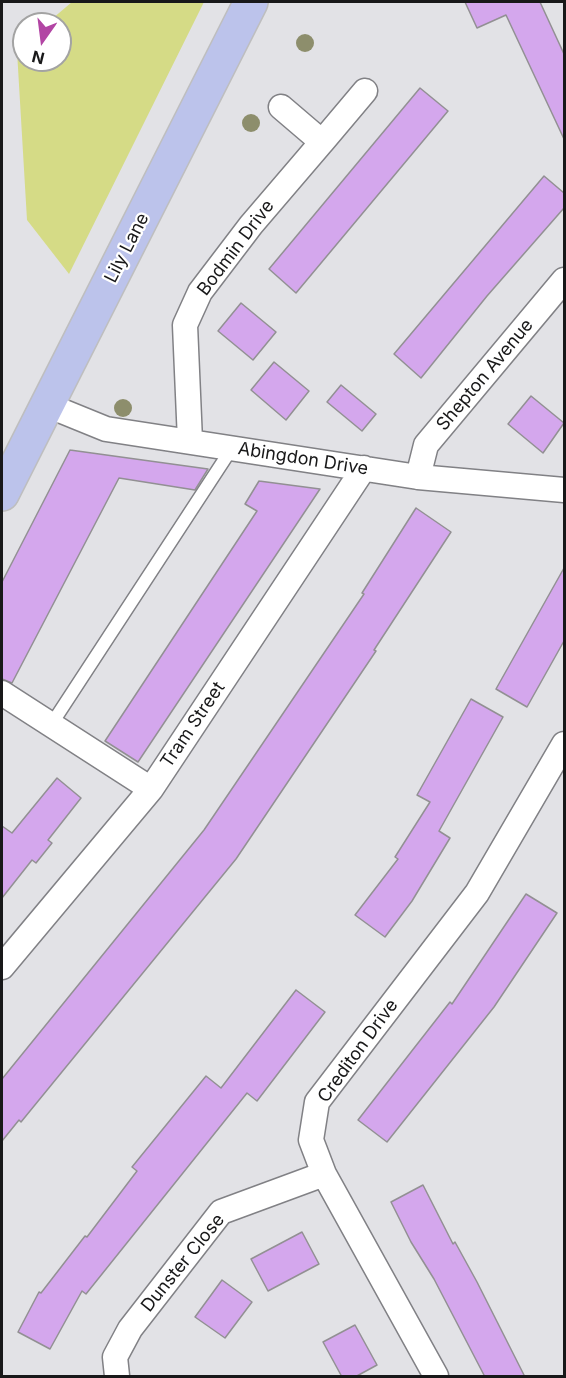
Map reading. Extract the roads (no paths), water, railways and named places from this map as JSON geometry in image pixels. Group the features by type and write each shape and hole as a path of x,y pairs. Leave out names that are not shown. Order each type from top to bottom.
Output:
{"main road":[{"name":"Lily Lane","path":"2,494 251,2"}],"street":[{"name":"Bodmin Drive","path":"190,441 184,325 206,284 365,91"},
{"path":"281,107 322,142"},
{"name":"Shepton Avenue","path":"418,477 426,445 564,279"},
{"name":"Abingdon Drive","path":"47,405 106,429 418,477 564,490"},
{"name":"Tram Street","path":"2,967 151,789 364,468"},
{"path":"2,693 151,789"},
{"name":"Crediton Drive","path":"436,1377 324,1174 311,1140 317,1102 477,893 564,744"},
{"name":"Dunster Close","path":"117,1377 115,1357 130,1329 221,1212 324,1174"}],"lane":[{"path":"51,725 232,448"}]}
